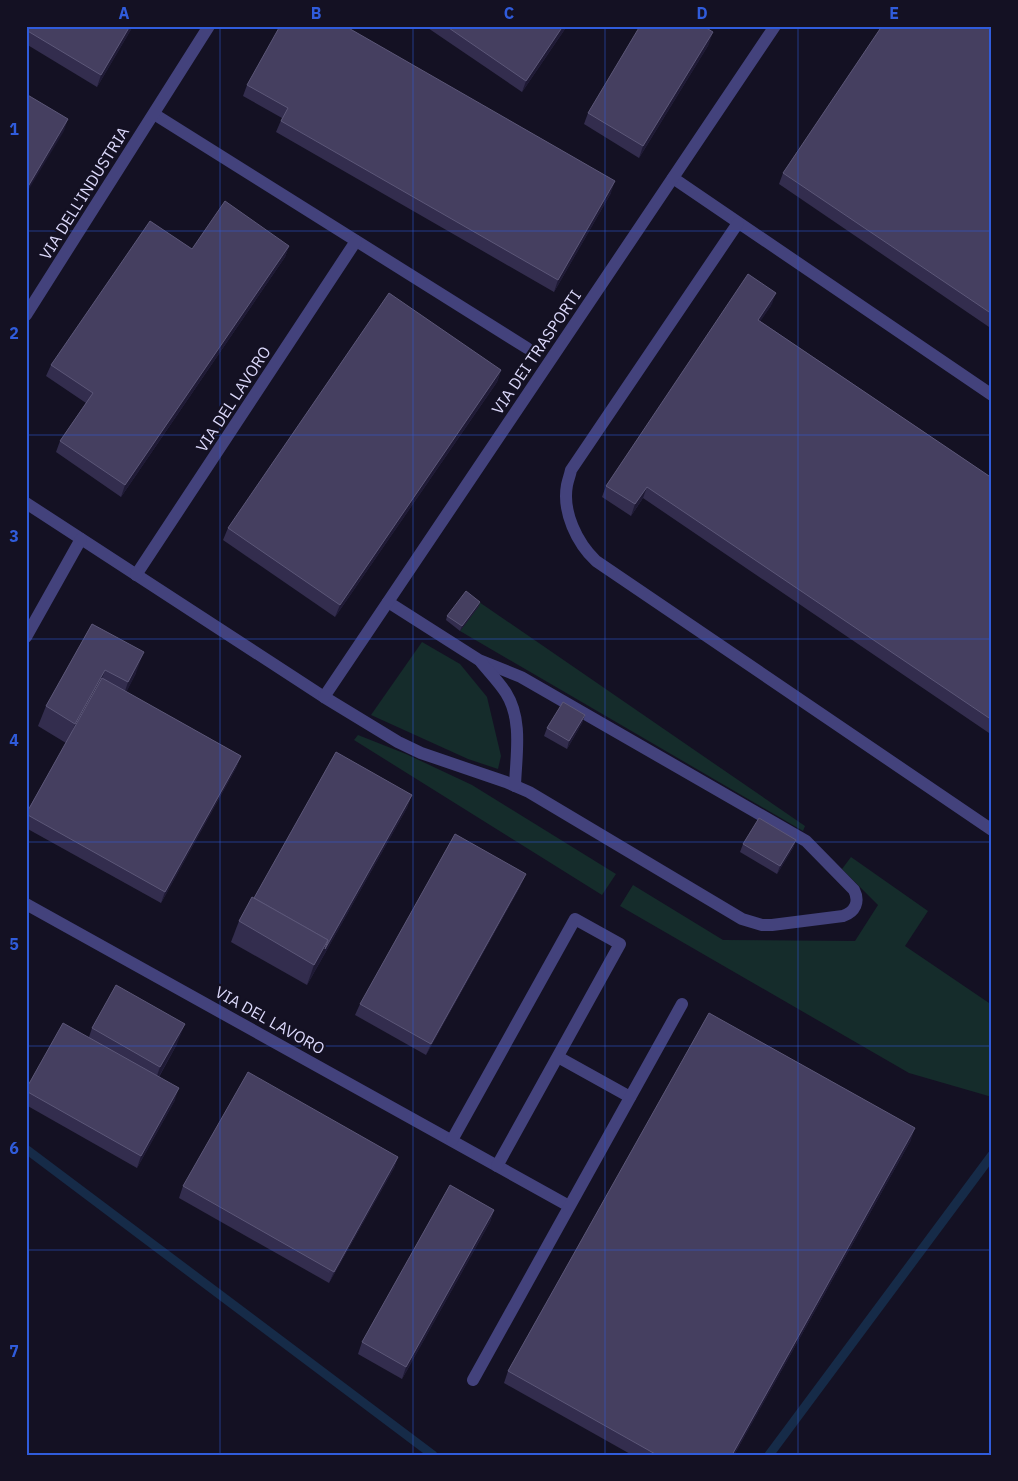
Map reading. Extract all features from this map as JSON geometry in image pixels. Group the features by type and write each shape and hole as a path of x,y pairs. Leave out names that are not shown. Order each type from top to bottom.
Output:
{"street":[{"name":"VIA DELL'INDUSTRIA","path":"26,315 210,26"},
{"name":"VIA DEI TRASPORTI","path":"324,696 775,26"},
{"path":"154,114 527,348"},
{"path":"673,178 992,395"},
{"path":"738,223 572,470 567,486 567,503 576,534 585,550 596,561 992,830"},
{"name":"VIA DEL LAVORO","path":"136,575 356,240"},
{"path":"27,505 324,696 412,749 515,786 538,797 745,921 772,925 843,916 851,913 856,904 857,896 854,890 806,841 521,677 480,660 388,602"},
{"path":"26,637 81,539"},
{"path":"480,660 505,692 513,709 517,734 515,786"},
{"name":"VIA DEL LAVORO","path":"26,904 570,1206"},
{"path":"452,1140 575,919 620,944 497,1166"},
{"path":"473,1380 682,1004"},
{"path":"558,1057 630,1097"}],"green space":[{"path":"466,593 805,826 803,831 460,631 478,607"},
{"path":"422,642 460,664 487,697 501,756 498,769 468,759 371,715"},
{"path":"358,735 406,754 472,785 616,874 602,895 354,740"},
{"path":"851,857 928,911 905,946 992,1005 992,1097 909,1073 620,906 633,885 723,940 855,941 878,905 842,869"}],"building":[{"path":"26,26 130,26 101,75 26,30"},
{"path":"280,26 345,26 615,181 558,280 281,121 288,108 247,85"},
{"path":"446,26 563,26 526,81"},
{"path":"640,26 703,26 713,32 643,146 588,113"},
{"path":"882,26 992,26 992,314 783,173"},
{"path":"26,94 68,119 26,190"},
{"path":"225,201 289,246 125,485 60,441 93,393 51,365 150,221 192,249"},
{"path":"748,274 776,293 758,320 992,478 992,720 647,487 635,504 606,486"},
{"path":"389,293 501,370 340,605 228,528"},
{"path":"466,591 480,602 462,626 447,616"},
{"path":"92,624 144,652 128,682 105,670 75,724 46,706"},
{"path":"102,678 241,756 165,892 26,814"},
{"path":"563,702 585,715 569,741 547,728"},
{"path":"336,752 412,795 325,949 328,940 254,898"},
{"path":"759,818 796,840 780,866 743,844"},
{"path":"455,834 526,874 431,1044 360,1004"},
{"path":"252,897 328,940 314,965 239,921"},
{"path":"116,985 185,1024 160,1067 92,1028"},
{"path":"709,1013 915,1128 732,1455 657,1455 508,1371"},
{"path":"63,1023 179,1088 141,1156 26,1091"},
{"path":"248,1072 398,1157 334,1272 183,1186"},
{"path":"450,1185 494,1210 406,1367 362,1342"}],"waterway":[{"path":"26,1149 433,1455"},
{"path":"769,1455 992,1155"}]}
